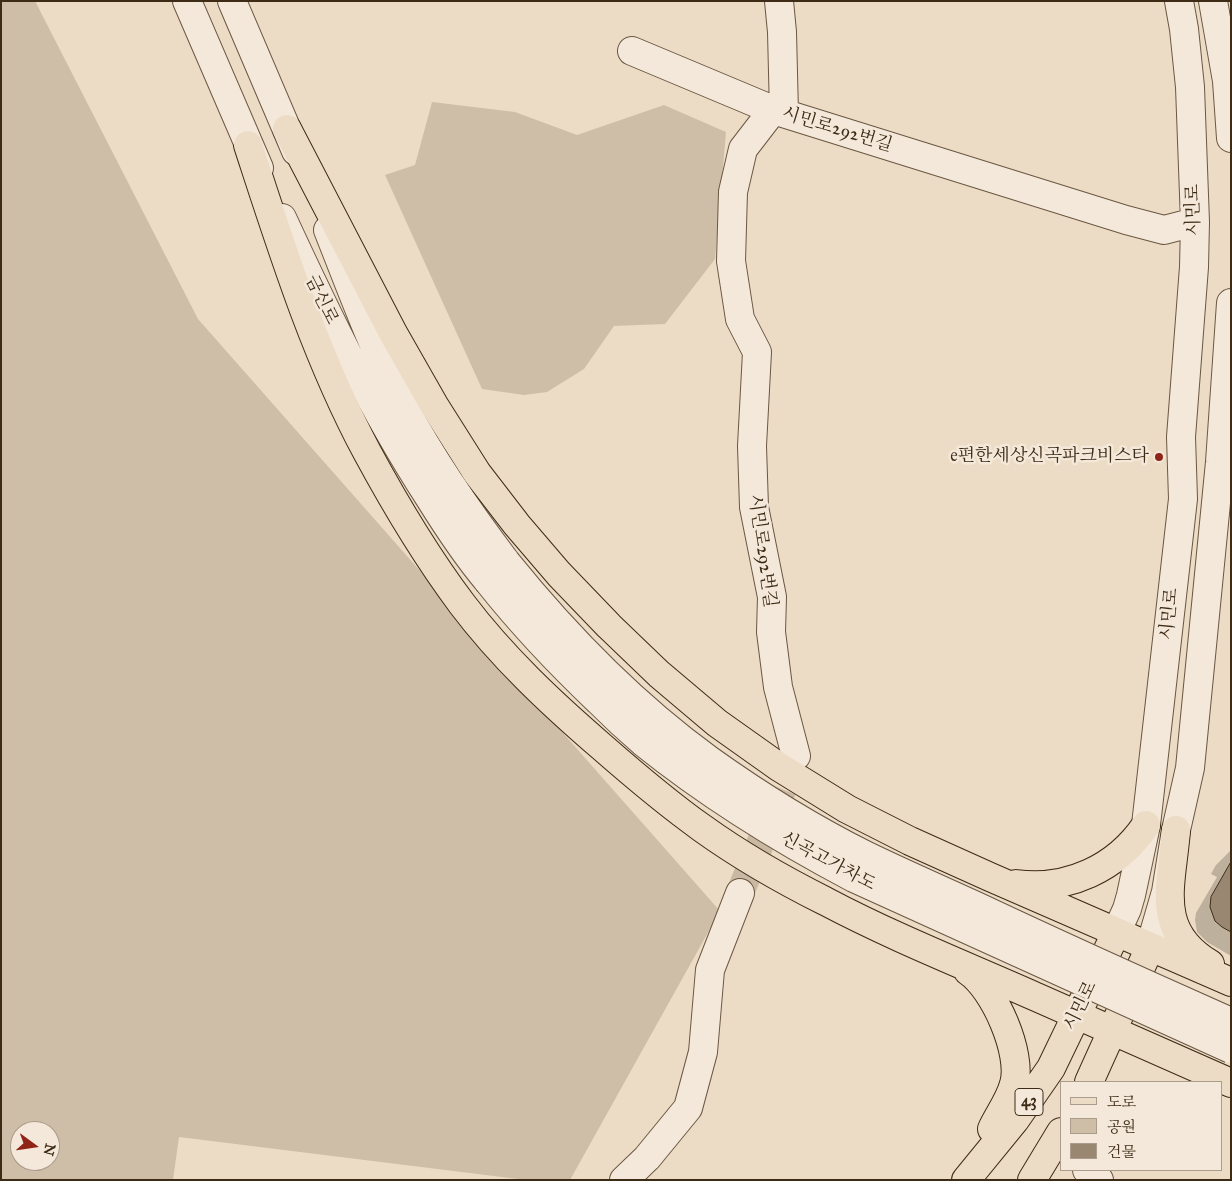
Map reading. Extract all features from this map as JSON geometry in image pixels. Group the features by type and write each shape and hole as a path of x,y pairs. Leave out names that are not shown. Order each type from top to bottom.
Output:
{"main road":[{"path":"287,129 393,333 434,405 477,473 517,525 559,574 608,626 659,674 717,723 771,762 847,809 990,878 1231,982"},
{"path":"248,145 283,253 314,335 338,392 366,450 409,526 462,604 511,663 572,722 646,786 703,829 764,867 825,901 943,957 1231,1085"},
{"path":"990,878 1017,885 1036,885 1057,883 1080,877 1096,871 1114,860 1138,837 1146,825"},
{"path":"1176,830 1170,894 1170,916 1173,925 1190,950 1207,963 1231,976"},
{"name":"시민로","path":"966,1180 1016,1120 1051,1068 1116,933"},
{"name":"시민로","path":"1089,1081 1150,947"},
{"path":"943,957 972,974 986,988 1001,1015 1009,1038 1015,1065 1014,1085 966,1180"},
{"path":"1032,1180 1059,1144"}],"street":[{"name":"금신로","path":"187,1 248,145 295,247 367,394 391,437 448,528 497,572"},
{"name":"금신로","path":"232,1 287,129 381,359 404,408 497,572"},
{"path":"632,51 778,112 782,32 779,1"},
{"name":"시민로","path":"1116,933 1131,895 1146,825 1183,499 1182,437 1194,267 1195,222 1190,87 1184,28 1179,1"},
{"path":"1213,1 1227,81 1231,138"},
{"name":"시민로292번길","path":"796,756 778,687 771,632 772,597 754,508 752,446 757,352 740,319 731,261 733,192 743,149 778,112 1136,223 1164,230 1195,222"},
{"name":"시민로","path":"1150,947 1161,911 1190,768 1220,462 1231,303"},
{"name":"신곡고가차도","path":"497,572 548,612 632,697 707,758 772,802 832,838 865,855 1119,973 1231,1022"},
{"name":"신곡고가차도","path":"497,572 514,614 548,651 629,729 691,779 747,817 854,878 1231,1049"},
{"path":"624,1180 647,1158 688,1108 703,1052 710,970 740,893"},
{"path":"1088,1171 1099,1180"}],"green space":[{"path":"1,1 35,1 198,319 720,911 570,1180 526,1180 179,1137 173,1180 1,1180"},
{"path":"432,102 515,112 577,135 664,105 726,132 715,259 665,324 614,326 584,369 547,392 524,395 482,389 385,175 415,165"}],"building":[{"path":"1231,862 1231,932 1215,921 1210,907 1211,897"}],"tunnel":[{"path":"740,893 796,756"}],"place":[{"name":"e편한세상신곡파크비스타","path":"1159,457"}]}
